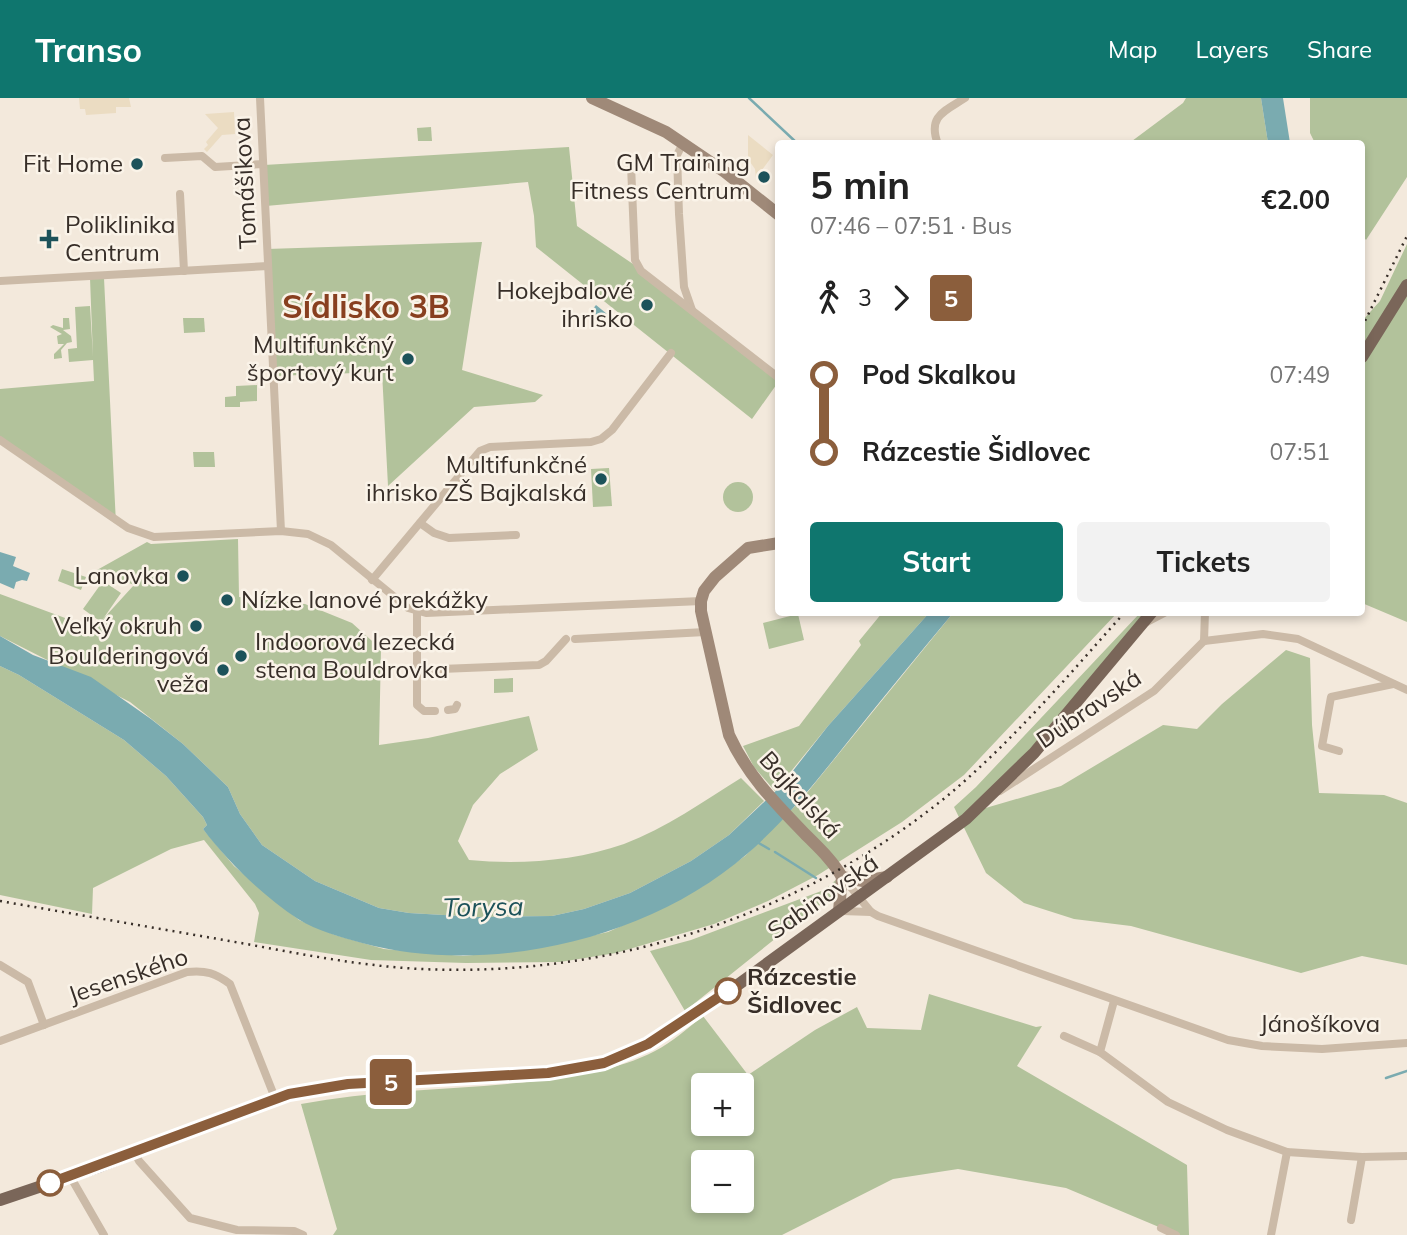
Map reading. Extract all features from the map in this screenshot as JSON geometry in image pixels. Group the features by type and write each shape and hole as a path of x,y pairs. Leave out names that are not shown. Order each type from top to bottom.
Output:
{"main road":[{"path":"1365,352 1407,285"},
{"name":"Sabinovská","path":"0,1200 135,1153 275,1098 338,1086 541,1074 604,1063 648,1044 679,1025 887,877 988,799 1039,746 1149,616"}],"street":[{"name":"Tomášikova","path":"260,98 281,531"},
{"path":"592,98 644,120 683,143 775,212"},
{"path":"937,140 934,123 940,114 965,98"},
{"path":"683,143 677,157 684,287 692,310"},
{"path":"165,158 202,156 215,167 263,164"},
{"path":"631,165 635,260 641,271 775,375"},
{"path":"180,194 184,271"},
{"name":"Tomášikova","path":"0,281 268,267"},
{"path":"671,293 684,287"},
{"path":"372,580 480,451 490,447 591,442 601,439 612,430 671,353"},
{"path":"0,440 128,528 154,537 281,531 308,534 331,545 408,608 437,614 701,601 704,591 715,576 748,548 775,544"},
{"path":"420,523 434,533 449,538 516,535"},
{"name":"Bajkalská","path":"701,601 705,632 729,735 746,769 811,839 859,897"},
{"path":"417,611 417,705 424,711 435,710"},
{"path":"1142,625 1159,616"},
{"path":"1205,616 1204,641 1263,634 1298,639 1407,690"},
{"path":"416,670 539,665 570,639 705,632"},
{"name":"Dúbravská","path":"988,799 1154,691 1204,641"},
{"path":"1339,751 1322,746 1331,697 1393,684"},
{"path":"871,912 839,911 842,877 863,881 887,877"},
{"path":"859,897 871,912"},
{"name":"Jánošíkova","path":"871,912 1228,1041 1322,1049 1407,1043"},
{"path":"0,965 28,982 44,1025"},
{"name":"Jesenského","path":"0,1041 187,972 203,970 216,974 230,984 275,1098"},
{"path":"1100,1052 1114,1001"},
{"path":"1064,1036 1100,1052 1168,1102 1227,1130 1287,1152 1362,1157 1407,1156"},
{"path":"1271,1235 1287,1152"},
{"path":"135,1153 139,1161 190,1218 237,1230 294,1231 303,1235"},
{"path":"1351,1220 1362,1157"},
{"path":"70,1176 104,1235"},
{"path":"1161,1228 1176,1235"}],"green space":[{"path":"1186,98 1261,98 1268,140 1133,140"},
{"path":"1310,98 1407,98 1407,177 1366,240 1365,140 1314,140 1310,133"},
{"path":"431,127 432,141 418,141 417,128"},
{"path":"569,147 577,226 633,264 775,378 775,387 752,419 536,247 528,182 266,206 264,165"},
{"path":"482,242 462,370 543,395 535,402 474,407 388,486 382,372 275,376 267,249"},
{"path":"1407,244 1407,622 1365,604 1365,318 1380,301"},
{"path":"90,278 104,278 116,524 0,441 0,389 94,381 93,360 69,362 68,349 77,348 75,307 90,306 93,357"},
{"path":"63,318 69,318 70,329 63,330 71,336 72,342 67,343 61,350 62,358 54,359 54,354 64,344 58,344 57,336 62,334 50,327 53,325 63,328"},
{"path":"183,318 204,318 205,332 184,333"},
{"path":"257,385 257,401 240,402 240,407 225,407 225,397 236,396 236,386"},
{"path":"193,452 214,452 215,467 194,467"},
{"name":"Multifunkčné ihrisko ZŠ Bajkalská","path":"609,468 612,506 593,507 591,469"},
{"path":"738,482 749,486 753,497 749,508 738,512 727,508 723,497 727,486"},
{"path":"238,539 239,597 305,604 352,623 381,649 379,745 428,738 529,716 538,750 500,774 473,805 458,841 469,860 548,860 606,850 655,830 741,778 764,801 729,835 691,861 630,893 584,909 552,916 478,917 409,913 379,908 315,881 262,845 240,814 228,787 183,744 130,702 0,636 0,594 95,629 101,622 83,609 103,581 121,593 103,619 134,585 97,570 147,542 151,544"},
{"path":"62,569 86,577 81,590 58,581"},
{"path":"798,616 804,640 769,649 763,623"},
{"path":"880,616 926,616 828,726 775,791 754,767 743,746 799,726 861,645 859,641"},
{"path":"951,616 1114,616 964,775 902,822 818,875 768,901 714,924 616,953 560,962 371,960 254,942 259,913 255,904 204,840 171,849 93,888 92,914 0,895 0,666 124,740 166,776 203,817 207,825 203,829 234,866 299,920 335,935 384,949 463,956 526,950 608,932 703,886 745,856 802,799"},
{"path":"1137,616 1144,616 1033,746 972,812 1061,786 1163,725 1197,729 1222,704 1286,650 1310,658 1312,725 1319,793 1384,795 1407,803 1407,965 1362,956 1301,973 1131,926 1074,919 1024,903 986,873 954,807"},
{"path":"513,678 513,692 494,693 494,679"},
{"path":"837,879 835,897 811,910 685,1011 650,951 691,940 824,890"},
{"path":"929,994 1036,1027 1042,1026 1017,1066 1187,1165 1189,1235 1178,1235 1066,1188 958,1169 893,1179 782,1235 333,1235 337,1229 301,1104 359,1095 536,1081 597,1071 627,1063 655,1051 703,1016 746,1073 691,1073 691,1136 754,1136 754,1073 751,1073 815,1030 857,1007 867,1028 921,1030"}],"shaded area":[{"path":"79,98 129,98 131,107 116,107 116,113 86,115 85,109 80,109"},
{"path":"234,112 235,134 222,135 207,152 204,149 208,145 206,142 218,128 205,114"},
{"path":"748,135 773,155 756,178 755,169 748,159"}],"water":[{"path":"1261,98 1283,98 1290,140 1268,140"},
{"path":"596,305 607,314 598,324 587,316"},
{"path":"0,552 16,557 13,566 30,573 27,581 16,582 14,589 0,583"},
{"path":"926,616 951,616 786,815 761,842 707,884 663,909 615,929 565,944 461,956 411,952 362,943 321,930 298,919 271,899 223,854 203,829 207,825 203,817 166,776 124,740 0,666 0,636 33,655 91,677 151,719 183,744 228,787 240,814 262,845 315,881 379,908 409,913 478,917 552,916 584,909 630,893 691,861 729,835 781,786 828,726"}],"waterway":[{"path":"749,98 794,140"},
{"path":"757,842 769,849"},
{"path":"775,852 816,878"},
{"path":"1386,1078 1407,1071"}],"railway":[{"path":"1365,321 1407,236"},
{"path":"0,901 308,955 421,969 492,969 562,963 631,950 699,931 765,906 829,875 889,839 946,797 994,754 1121,616"}],"bus line":[{"name":"5","path":"50,1183 289,1094 348,1084 548,1073 604,1063 648,1044 728,991"}],"place":[{"name":"Fit Home","path":"137,164"},
{"name":"GM Training Fitness Centrum","path":"764,177"},
{"name":"Poliklinika Centrum","path":"49,239"},
{"name":"Hokejbalové ihrisko","path":"647,305"},
{"name":"Multifunkčný športový kurt","path":"408,359"},
{"name":"Multifunkčné ihrisko ZŠ Bajkalská","path":"601,479"},
{"name":"Lanovka","path":"183,576"},
{"name":"Nízke lanové prekážky","path":"227,600"},
{"name":"Veľký okruh","path":"196,626"},
{"name":"Indoorová lezecká stena Bouldrovka","path":"241,656"},
{"name":"Boulderingová veža","path":"223,670"},
{"name":"Rázcestie Šidlovec","path":"728,991"}],"district":[{"name":"Sídlisko 3B","path":"366,307"}],"water label":[{"name":"Torysa","path":"483,907"}]}
